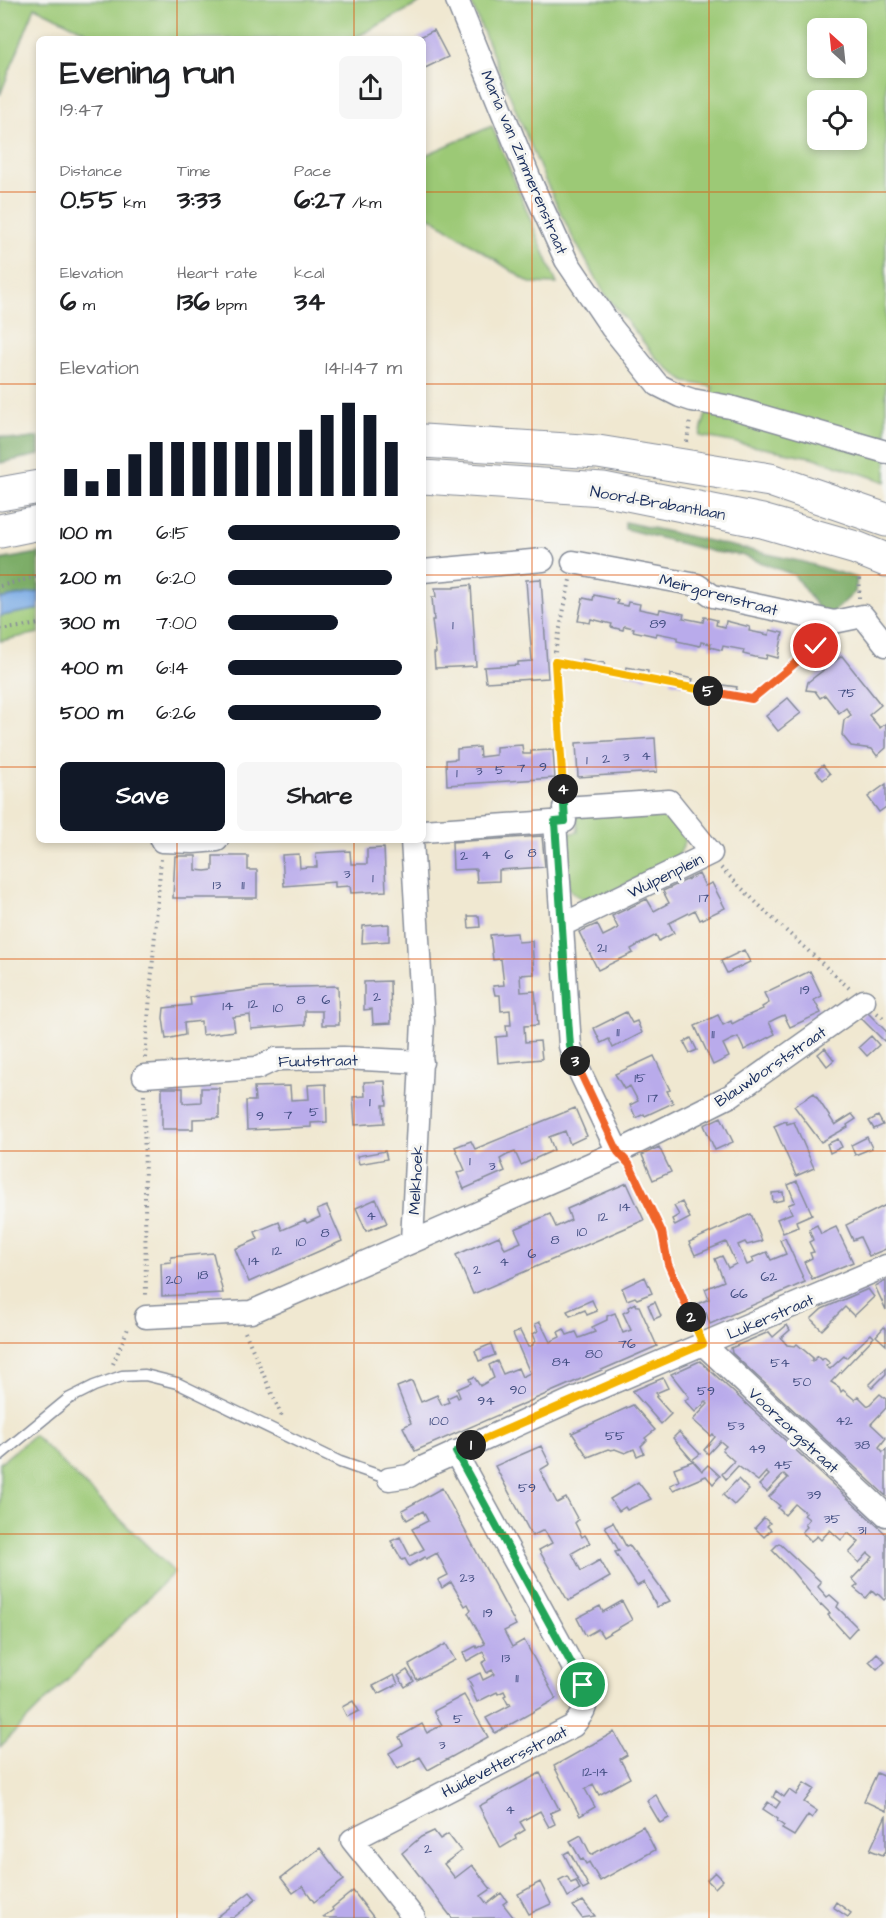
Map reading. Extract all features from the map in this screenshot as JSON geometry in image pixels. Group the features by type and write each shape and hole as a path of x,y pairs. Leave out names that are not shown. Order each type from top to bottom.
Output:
{"main road":[{"path":"426,441 598,452 770,480 886,520"},
{"name":"Noord-Brabantlaan","path":"426,477 603,489 762,521 856,548 877,569"},
{"path":"0,494 36,488"},
{"path":"0,531 36,524"}],"street":[{"name":"Maria van Zimmerenstraat","path":"457,0 533,187 566,260 612,328 658,385 692,400 730,407 886,452"},
{"path":"426,571 543,560"},
{"name":"Meirgorenstraat","path":"573,562 696,585 713,596 834,622 862,616 886,645"},
{"name":"Wulpenplein","path":"560,815 669,801 711,853 562,925"},
{"path":"426,831 560,815 562,925 570,1046 576,1064 618,1152"},
{"name":"Melkhoek","path":"412,843 423,1022 412,1241"},
{"name":"Blauwborststraat","path":"412,1241 618,1152 730,1096 864,1001"},
{"name":"Fuutstraat","path":"144,1076 258,1068 276,1059 343,1058 422,1062"},
{"path":"146,1317 251,1312 412,1241"},
{"name":"Lukerstraat","path":"389,1479 409,1476 456,1452 886,1266"},
{"name":"Voorzorgstraat","path":"703,1344 886,1515"},
{"name":"Huidevettersstraat","path":"414,1918 352,1840 573,1725 583,1714 587,1703 583,1685 456,1452"}],"lane":[{"path":"0,1455 68,1400 94,1386 122,1376 145,1375 177,1383 340,1462 389,1479"}],"path":[{"path":"687,443 689,428"},
{"path":"560,815 555,652 573,562"},
{"path":"850,573 877,569"},
{"path":"0,586 36,577"},
{"path":"555,662 752,699 816,646 834,622"},
{"path":"0,630 36,624"},
{"path":"711,853 718,866 864,1001"},
{"path":"618,1152 629,1164 662,1232 668,1264 703,1344"},
{"path":"237,1313 292,1439"},
{"path":"111,1380 111,1368 130,1326 137,1318 146,1317"}],"green space":[{"path":"0,0 425,0 359,36 95,36 35,7 0,95"},
{"path":"470,0 886,0 886,482 815,458 700,436 713,387 685,382 657,359 605,294 572,236 545,180"},
{"path":"492,126 557,284 530,283 426,214 426,155"},
{"path":"0,436 17,440 36,437 36,456 0,463"},
{"path":"625,522 803,562 857,578 855,592 826,619 794,575 741,555 714,552 625,529"},
{"path":"36,554 36,593 0,599 0,560"},
{"path":"36,610 36,634 0,641 0,616"},
{"path":"662,809 686,840 678,857 593,901 571,891 566,834 578,832 577,814"},
{"path":"34,1435 174,1572 0,1747 0,1463"}],"water":[{"path":"36,593 36,610 0,616 0,599"}],"building":[{"path":"434,30 448,57 426,68 426,36 422,36"},
{"path":"541,579 548,678 486,682 484,667 518,665 518,662 532,661 526,580"},
{"path":"471,585 476,666 435,668 432,597 436,597 435,588"},
{"path":"594,595 618,600 617,604 627,606 628,602 640,604 639,609 659,613 660,609 684,614 683,618 703,622 704,617 717,620 716,625 725,627 726,621 750,627 749,631 769,635 770,630 783,633 778,658 767,655 766,659 755,657 743,654 744,650 723,646 722,650 701,642 700,646 677,641 677,637 657,633 656,636 633,631 634,628 624,626 623,630 611,627 612,624 591,619 590,623 578,621 583,598 593,600"},
{"path":"842,656 881,705 869,715 880,728 886,723 886,748 877,756 872,749 851,746 842,735 844,720 851,715 846,708 839,713 825,695 820,698 815,691 806,690 808,682"},
{"path":"582,659 605,663 603,669 581,665"},
{"path":"626,667 648,671 647,678 625,673"},
{"path":"671,674 693,679 691,686 670,682"},
{"path":"715,684 737,687 735,695 713,690"},
{"path":"788,698 801,713 778,731 766,716"},
{"path":"655,738 657,772 578,777 576,743"},
{"path":"522,745 523,754 531,754 531,751 553,750 555,778 447,785 446,760 457,759 457,749 479,747 480,757 496,755 496,747"},
{"path":"823,765 830,774 823,780 816,771"},
{"path":"886,784 886,807 879,812 868,797"},
{"path":"542,836 545,867 499,870 499,881 477,882 476,869 453,870 452,842"},
{"path":"384,848 386,891 351,893 350,886 335,887 335,882 284,886 282,855 299,854 300,868 317,867 316,853 350,851 351,864 367,864 367,849"},
{"path":"175,856 196,856 196,870 205,871 213,870 213,856 248,856 248,870 257,870 257,898 173,898"},
{"path":"699,874 705,886 712,883 725,908 700,920 695,910 669,923 674,933 659,941 656,935 631,949 633,953 598,970 579,932 597,924 603,936 618,928 612,916 647,899 654,911 669,903 663,891"},
{"path":"468,916 479,916 480,927 469,928"},
{"path":"389,924 389,941 362,943 363,926"},
{"path":"517,933 518,942 532,941 534,974 520,975 521,992 535,991 538,1025 524,1026 525,1042 540,1041 542,1059 498,1063 496,1037 507,1036 506,1025 511,1025 510,1010 501,1011 500,995 495,995 493,986 504,985 501,959 493,960 490,935"},
{"path":"744,950 750,962 727,973 721,961"},
{"path":"810,971 822,996 814,1000 821,1013 790,1027 784,1015 777,1018 769,1022 775,1034 744,1050 738,1037 731,1040 723,1044 729,1057 713,1065 695,1026 718,1015 723,1025 731,1021 732,1024 763,1009 762,1007 769,1003 764,993"},
{"path":"390,981 391,1023 373,1024 372,1009 364,1010 364,982"},
{"path":"338,986 339,1025 322,1025 322,1011 305,1011 305,1025 251,1029 250,1015 233,1017 235,1031 202,1035 201,1021 184,1023 185,1035 166,1039 164,1008 191,1005 190,997 264,988"},
{"path":"866,1011 886,1031 884,1041 860,1017"},
{"path":"626,1012 632,1023 637,1021 642,1033 613,1048 609,1039 601,1043 594,1028"},
{"path":"871,1036 879,1045 867,1056 859,1047"},
{"path":"691,1038 697,1050 690,1053 684,1042"},
{"path":"825,1048 834,1060 827,1066 818,1054"},
{"path":"654,1056 670,1090 667,1091 673,1103 636,1118 630,1105 638,1101 630,1086 624,1089 615,1074"},
{"path":"385,1081 387,1105 383,1105 384,1123 355,1125 353,1097 365,1096 364,1082"},
{"path":"326,1084 327,1122 311,1123 311,1127 247,1130 246,1101 255,1101 254,1087 290,1086 291,1100 309,1099 308,1085"},
{"path":"162,1088 183,1088 183,1103 201,1102 201,1088 219,1088 219,1118 193,1119 193,1129 162,1129"},
{"path":"814,1093 835,1125 852,1114 856,1119 847,1125 848,1127 821,1142 794,1106"},
{"path":"575,1108 587,1136 570,1144 565,1131 549,1137 554,1150 521,1165 515,1152 507,1155 500,1159 505,1171 464,1189 457,1173 465,1170 455,1147 471,1141 475,1149"},
{"path":"878,1116 883,1125 874,1129 869,1121"},
{"path":"721,1117 733,1142 715,1150 704,1125"},
{"path":"786,1121 787,1124 794,1122 814,1168 796,1176 774,1126"},
{"path":"867,1137 872,1148 855,1155 851,1145"},
{"path":"838,1139 842,1147 830,1153 827,1144"},
{"path":"659,1147 671,1172 653,1180 642,1155"},
{"path":"385,1151 387,1159 359,1164 357,1156"},
{"path":"797,1181 812,1214 796,1221 798,1227 783,1233 777,1219 792,1213 788,1205 795,1202 788,1185"},
{"path":"627,1183 644,1220 473,1294 456,1255 499,1236 505,1249 521,1242 515,1229 550,1214 556,1227 571,1220 567,1209"},
{"path":"783,1192 784,1200 773,1202 772,1193"},
{"path":"376,1199 387,1223 366,1231 356,1208"},
{"path":"682,1202 690,1218 675,1226 672,1219 679,1215 674,1206"},
{"path":"886,1205 886,1249 869,1256 860,1237 853,1240 846,1225"},
{"path":"327,1206 342,1241 249,1282 235,1249 258,1239 255,1232 279,1222 282,1230 305,1220 307,1223 320,1217 317,1210"},
{"path":"751,1214 762,1241 747,1245 745,1242 738,1245 747,1265 754,1262 752,1258 767,1252 771,1260 786,1254 780,1240 785,1238 805,1282 710,1324 706,1313 699,1316 695,1305 709,1299 705,1289 724,1281 715,1259 722,1256 728,1268 736,1264 726,1242 695,1255 689,1242"},
{"path":"817,1225 821,1234 836,1227 853,1262 812,1279 804,1262 812,1258 810,1253 814,1252 809,1242 813,1240 809,1229"},
{"path":"213,1253 223,1293 162,1296 161,1263 171,1262 171,1257"},
{"path":"645,1277 652,1293 627,1300 622,1288"},
{"path":"886,1281 886,1310 875,1286"},
{"path":"868,1289 874,1297 854,1316 845,1307 822,1330 811,1319 822,1309"},
{"path":"592,1300 597,1311 587,1315 585,1310 570,1316 567,1311"},
{"path":"655,1302 661,1316 654,1319 648,1305"},
{"path":"635,1303 639,1306 657,1346 415,1451 403,1427 411,1423 397,1387 412,1381 421,1402 437,1395 442,1405 449,1402 447,1398 456,1394 458,1398 460,1397 457,1389 471,1383 469,1379 474,1377 480,1386 494,1378 489,1365 497,1361 503,1374 518,1368 522,1377 530,1373 513,1334 520,1331 528,1347 533,1345 536,1341 533,1334 538,1331 535,1324 540,1322 550,1342 560,1337 558,1332 564,1329 567,1335 576,1332 579,1338 595,1332 592,1327 607,1320 607,1316 615,1313 623,1333 631,1330 623,1313"},
{"path":"787,1325 790,1330 781,1338 787,1345 797,1344 813,1358 812,1362 818,1356 822,1360 824,1358 830,1363 826,1366 830,1369 844,1356 846,1358 871,1334 874,1337 831,1382 839,1387 841,1392 843,1390 855,1400 858,1396 868,1406 880,1394 886,1399 886,1408 871,1424 886,1438 879,1447 883,1452 886,1449 886,1496 732,1353 731,1348 769,1332 773,1337"},
{"path":"884,1327 886,1329 886,1345 876,1336"},
{"path":"491,1344 495,1355 479,1361 475,1351"},
{"path":"700,1361 886,1534 886,1598 884,1600 872,1591 866,1598 854,1588 858,1585 852,1579 873,1557 868,1553 859,1563 849,1553 859,1542 848,1533 841,1540 830,1530 821,1540 817,1536 811,1541 802,1532 807,1527 805,1524 809,1519 804,1515 806,1513 795,1504 785,1515 778,1508 780,1506 769,1497 788,1478 784,1474 767,1492 759,1485 769,1475 766,1472 758,1481 738,1466 726,1479 722,1474 734,1461 722,1450 726,1446 720,1441 708,1454 704,1450 715,1437 693,1420 708,1404 706,1402 695,1412 685,1401 689,1397 671,1374"},
{"path":"886,1368 886,1374 872,1388 869,1385"},
{"path":"663,1378 668,1388 656,1393 658,1395 656,1397 671,1414 661,1424 632,1391"},
{"path":"633,1405 655,1430 645,1438 647,1440 641,1446 644,1453 637,1456 634,1449 625,1453 608,1449 588,1457 572,1433"},
{"path":"679,1432 700,1454 692,1460 673,1438"},
{"path":"541,1446 550,1464 540,1470 557,1503 566,1498 578,1520 575,1523 582,1537 585,1535 590,1543 572,1553 581,1571 600,1560 610,1577 568,1601 539,1550 552,1543 544,1530 532,1536 495,1466"},
{"path":"693,1461 702,1471 708,1465 720,1476 713,1484 706,1476 673,1490 670,1485 679,1481 674,1468"},
{"path":"738,1479 749,1490 734,1505 723,1495"},
{"path":"638,1482 651,1499 627,1510 625,1507 619,1511 610,1499"},
{"path":"442,1488 516,1625 504,1631 512,1647 524,1640 556,1699 495,1733 486,1718 511,1705 504,1696 506,1695 504,1691 477,1702 470,1687 472,1686 468,1679 480,1673 483,1680 495,1674 492,1670 487,1673 482,1663 487,1660 483,1652 467,1661 463,1653 485,1644 468,1613 471,1610 468,1604 465,1606 451,1582 442,1588 438,1580 448,1575 437,1553 409,1566 405,1559 402,1560 391,1541 400,1537 410,1556 424,1549 412,1529 428,1521 423,1511 407,1520 402,1510"},
{"path":"764,1518 770,1523 767,1526 771,1530 764,1537 755,1528"},
{"path":"613,1522 626,1546 629,1545 670,1601 657,1607 644,1582 637,1586 615,1552 619,1551 605,1526"},
{"path":"779,1543 821,1582 818,1587 827,1597 830,1595 839,1603 837,1607 857,1627 848,1637 828,1615 830,1613 820,1605 772,1550"},
{"path":"622,1601 632,1620 603,1637 598,1629 586,1636 577,1618 600,1606 603,1612"},
{"path":"446,1644 455,1660 417,1680 409,1665"},
{"path":"877,1653 885,1661 877,1669 869,1661"},
{"path":"407,1670 414,1681 405,1687 398,1676"},
{"path":"394,1675 398,1684 378,1694 373,1686"},
{"path":"464,1695 488,1737 428,1770 420,1757 398,1769 389,1753 403,1745 399,1737 422,1724 427,1733 442,1725 434,1711"},
{"path":"353,1701 359,1711 347,1717 342,1707"},
{"path":"614,1732 627,1755 620,1759 630,1778 599,1795 593,1784 585,1789 595,1807 580,1816 554,1766"},
{"path":"540,1773 559,1809 550,1813 555,1824 549,1827 540,1811 520,1822 525,1830 501,1848 479,1806"},
{"path":"877,1773 886,1777 886,1811 864,1801"},
{"path":"804,1783 814,1789 804,1802 817,1811 812,1818 808,1815 794,1836 782,1829 784,1826 777,1821 778,1819 763,1809 768,1802 776,1808 780,1802 773,1797 776,1791 784,1797 789,1790 796,1795"},
{"path":"656,1795 669,1818 660,1823 647,1801"},
{"path":"886,1815 886,1852 883,1855 870,1850"},
{"path":"643,1826 655,1850 600,1881 589,1862 586,1864 583,1859 581,1860 570,1841 581,1835 591,1855"},
{"path":"434,1831 440,1839 448,1834 461,1851 444,1864 455,1878 472,1865 491,1889 481,1896 487,1904 501,1893 507,1901 503,1904 514,1918 452,1918 402,1853 421,1837"},
{"path":"320,1848 344,1880 314,1902 303,1886 293,1893 281,1878"},
{"path":"569,1851 589,1887 583,1890 564,1854"},
{"path":"715,1872 723,1880 715,1888 707,1880"},
{"path":"567,1876 571,1883 576,1881 580,1890 568,1897 559,1880"},
{"path":"540,1882 551,1904 529,1914 518,1894"},
{"path":"353,1891 374,1918 323,1917 333,1910 332,1908"},
{"path":"250,1892 256,1899 233,1918 216,1918"},
{"path":"583,1901 595,1916 582,1918 573,1906"},
{"path":"836,1902 851,1913 848,1917 833,1907"}],"route":[{"path":"583,1685 456,1452 703,1344 668,1264 662,1232 629,1164 618,1152 576,1064 570,1046 555,822 565,821 555,662 752,699 816,646"}]}
